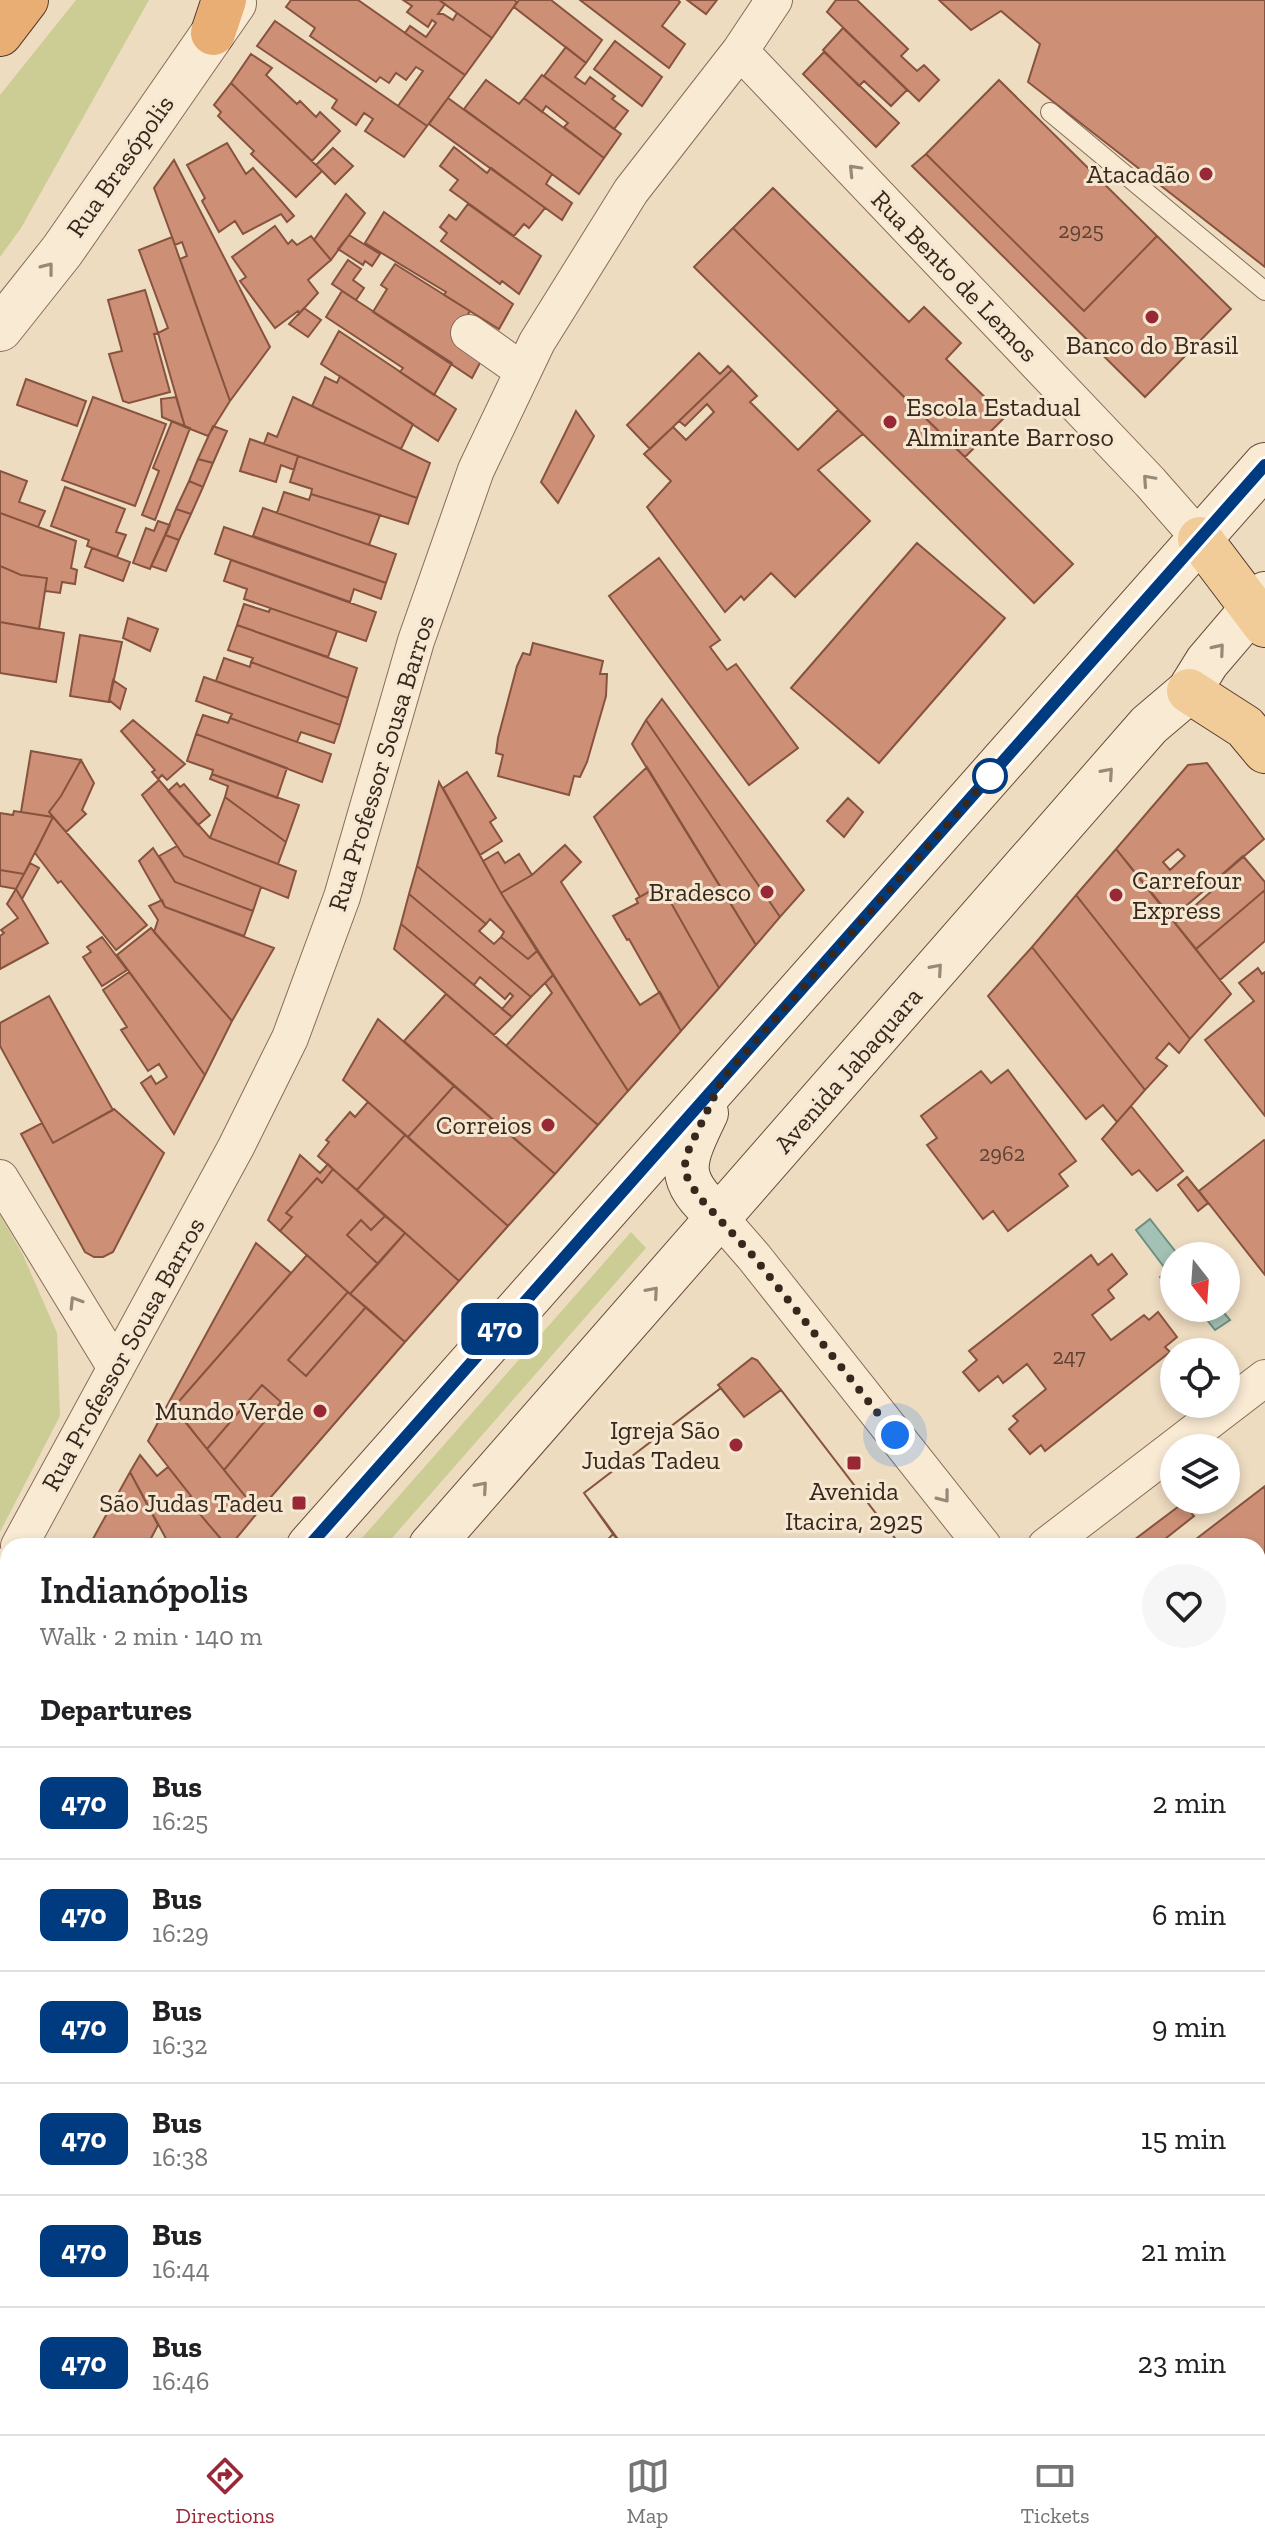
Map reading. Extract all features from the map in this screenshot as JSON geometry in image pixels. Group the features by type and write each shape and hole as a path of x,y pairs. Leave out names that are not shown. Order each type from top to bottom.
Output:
{"highway":[{"path":"0,34 26,0"}],"main road":[{"name":"Rua Brasópolis","path":"0,329 62,251 225,11"},
{"path":"316,1538 1265,465"},
{"path":"1200,539 1261,609"},
{"name":"Avenida Jabaquara","path":"438,1538 1149,725 1189,691 1207,662 1261,609"},
{"path":"1189,691 1245,727 1265,751"},
{"path":"720,1218 692,1189 685,1164 689,1149 723,1078"}],"street":[{"name":"Rua Professor Sousa Barros","path":"23,1538 236,1147 290,1038 342,897 416,641 476,470 523,371 631,191 740,51 774,0"},
{"name":"Rua Bento de Lemos","path":"740,51 1150,482 1200,539"},
{"path":"469,333 523,371"},
{"path":"0,1178 116,1368"},
{"path":"720,1218 977,1538"},
{"path":"1056,1538 1265,1378"}],"lane":[{"path":"1050,112 1265,291"}],"green space":[{"path":"76,0 149,0 21,228 0,257 0,95"},
{"path":"0,1215 22,1253 57,1333 60,1416 0,1532"},
{"path":"631,1232 646,1248 392,1538 362,1538"}],"shaded area":[{"path":"1150,1219 1168,1242 1160,1242 1160,1262 1136,1230"},
{"path":"1209,1322 1227,1322 1215,1330"}],"building":[{"path":"291,0 358,0 465,75 427,126 398,106 423,71 416,67 406,80 396,73 389,83 380,77 376,82 310,36 315,28 286,7"},
{"path":"403,0 439,0 445,4 438,14 453,20 457,13 492,38 465,75 405,33 410,26 426,37 436,23 432,20 428,27 407,12 412,6"},
{"path":"439,0 514,0 517,2 492,38"},
{"path":"519,0 551,0 602,40 586,63 514,7"},
{"path":"580,0 678,0 680,2 662,26 685,44 669,68"},
{"path":"687,0 717,0 706,14"},
{"path":"836,0 857,0 908,49 901,56 917,71 924,65 939,80 919,101 827,12"},
{"name":"Atacadão","path":"939,0 1265,0 1265,267 1028,82 1040,44 1001,11 971,30"},
{"path":"275,21 427,126 404,157 365,131 373,119 364,113 356,125 332,108 337,100 257,46"},
{"path":"843,28 907,90 891,106 864,81 859,86 823,50"},
{"path":"615,41 662,77 642,106 594,69"},
{"path":"566,47 586,63 575,77 585,84 590,77 615,96 612,99 628,111 614,129 544,76"},
{"path":"824,52 899,123 876,147 803,74"},
{"path":"251,54 272,68 266,75 297,104 300,101 316,117 320,112 340,131 312,161 231,83"},
{"path":"542,75 621,134 604,158 564,127 568,123 546,106 542,112 524,98"},
{"path":"486,80 519,104 524,98 604,158 579,194 464,109"},
{"path":"999,80 1157,236 1084,311 926,154"},
{"path":"231,83 322,171 296,197 251,154 254,151 218,116 221,112 214,105"},
{"path":"448,98 552,174 546,184 572,203 562,220 429,124"},
{"path":"227,143 246,174 253,168 294,216 287,222 281,214 243,234 235,221 219,232 187,165"},
{"path":"454,147 487,173 491,168 545,208 529,228 524,224 514,236 450,190 458,180 440,166"},
{"path":"333,148 353,166 335,184 316,165"},
{"path":"926,154 1084,311 1157,236 1231,309 1145,397 912,166"},
{"path":"174,160 270,347 230,401 180,259 187,256 182,242 175,245 154,188"},
{"path":"773,188 909,322 924,307 961,343 946,359 1005,417 965,457 733,228"},
{"path":"346,194 365,213 331,260 314,240"},
{"path":"468,204 541,256 519,294 502,281 500,284 441,241 447,233 440,227 449,215 456,220"},
{"path":"384,212 513,304 499,329 444,295 446,292 365,243"},
{"path":"275,226 288,244 292,240 297,245 311,236 331,260 308,280 318,293 299,314 298,311 275,328 240,281 246,277 232,257"},
{"name":"Escola Estadual Almirante Barroso","path":"733,228 1073,564 1034,603 694,267"},
{"path":"349,235 380,254 372,266 365,261 363,265 338,249"},
{"path":"172,237 230,401 208,436 185,427 158,333 168,328 139,250"},
{"path":"348,260 361,269 353,280 364,288 356,300 332,284"},
{"path":"395,264 470,311 460,327 482,359 472,378 373,312 387,289 381,285"},
{"path":"145,290 170,392 129,403 123,401 109,354 122,351 108,300"},
{"path":"342,291 452,363 434,395 400,372 403,368 326,317"},
{"path":"304,308 321,320 308,337 289,324"},
{"path":"339,331 456,409 438,441 321,364"},
{"path":"699,353 720,374 728,366 732,370 650,449 627,425"},
{"path":"732,370 757,396 750,402 798,450 838,410 863,434 818,470 870,521 795,597 771,573 744,600 741,596 725,612 647,507 671,481 644,454 673,427 686,440 714,412 707,404 685,426 679,421"},
{"path":"340,376 413,424 401,449 312,406 325,377 337,383"},
{"path":"26,379 86,401 77,426 17,405"},
{"path":"93,397 166,424 135,506 62,480"},
{"path":"176,397 185,427 162,417 161,399"},
{"path":"293,397 430,463 417,498 264,444 268,433 277,437"},
{"path":"576,411 594,436 558,503 541,482"},
{"path":"172,421 190,428 155,520 142,515 159,471 153,468"},
{"path":"213,426 227,431 213,463 198,459"},
{"path":"250,439 298,456 294,470 281,465 276,482 240,471"},
{"path":"298,456 417,498 408,524 311,494 312,489 290,482"},
{"path":"198,459 213,463 203,487 189,481"},
{"path":"0,471 27,481 19,502 45,511 38,527 0,513"},
{"path":"189,481 203,487 191,514 176,509"},
{"path":"65,487 125,509 116,532 126,535 117,557 87,546 89,540 51,526"},
{"path":"284,492 309,500 311,494 380,515 369,545 277,513"},
{"path":"263,508 396,554 386,583 253,536"},
{"path":"176,509 191,514 179,540 165,535"},
{"path":"0,513 76,541 71,568 77,570 75,584 62,582 60,593 45,591 47,578 21,575 0,566"},
{"path":"158,521 170,525 150,569 133,563 146,528 154,531"},
{"path":"224,527 386,583 381,599 354,589 350,602 215,554"},
{"path":"165,535 179,540 166,571 151,566"},
{"path":"917,543 1005,618 879,763 791,688"},
{"path":"92,548 130,562 123,581 85,567"},
{"path":"659,558 720,640 710,647 727,670 736,664 798,748 749,785 609,596"},
{"path":"231,560 376,612 366,641 244,599 247,589 224,581"},
{"path":"0,566 21,575 47,578 39,629 0,622"},
{"path":"244,604 269,612 270,608 337,631 328,657 237,625"},
{"path":"128,618 158,629 150,651 123,638"},
{"path":"0,622 64,633 56,682 0,673"},
{"path":"237,625 357,668 348,698 251,662 253,658 228,650"},
{"path":"80,635 122,642 109,702 70,696"},
{"path":"533,643 603,661 600,674 607,674 606,696 587,762 580,777 574,776 569,795 498,776 503,755 496,753 498,738 517,666 523,653 530,655"},
{"path":"224,658 250,667 251,662 348,698 340,725 216,681"},
{"path":"204,677 340,725 334,743 301,732 297,742 230,718 232,714 196,701"},
{"path":"113,680 126,689 120,709 109,700"},
{"path":"662,699 804,890 780,917 646,720"},
{"path":"203,715 228,723 230,718 331,754 322,782 196,734"},
{"path":"133,720 185,764 167,780 162,775 158,779 152,772 155,770 121,731"},
{"path":"646,720 780,917 756,945 632,744"},
{"path":"196,734 287,768 277,798 212,774 213,770 187,761"},
{"path":"31,751 81,760 49,812 53,817 21,812"},
{"path":"81,760 94,783 82,810 86,814 66,832 49,812"},
{"path":"1207,763 1264,839 1172,918 1116,849 1188,765","holes":["1178,849 1185,856 1170,870 1163,862"]},
{"path":"647,767 756,945 719,988 661,885 640,897 594,817"},
{"path":"467,772 496,818 490,822 502,841 480,855 443,788"},
{"path":"212,774 299,805 286,842 225,797 228,786 210,779"},
{"path":"159,780 210,838 296,871 288,898 184,856 142,795"},
{"path":"439,782 537,951 528,959 501,937 504,932 490,919 486,924 417,866"},
{"path":"177,783 180,787 184,784 210,815 198,825 168,791"},
{"path":"225,797 286,842 278,864 210,838"},
{"path":"848,798 863,812 844,837 827,821"},
{"path":"14,811 53,817 24,874 0,870 0,813 13,815"},
{"path":"53,817 147,925 116,950 35,853"},
{"path":"565,845 581,862 561,882 640,1005 660,992 681,1031 628,1091 501,893 532,875"},
{"path":"177,846 184,856 261,887 253,911 175,882 159,856"},
{"path":"153,848 175,882 253,911 244,936 165,907 139,861"},
{"path":"1116,849 1231,994 1190,1039 1076,895"},
{"path":"498,852 505,863 519,854 532,875 501,893 483,861"},
{"path":"1243,856 1265,882 1265,890 1196,949 1175,923 1214,889 1210,885"},
{"path":"30,863 39,868 22,899 16,889"},
{"path":"417,866 486,924 479,931 494,944 501,937 528,959 537,951 553,975 531,997 409,894"},
{"path":"0,870 24,874 16,889 0,886"},
{"path":"661,885 719,988 681,1031 613,916 638,903 636,899"},
{"path":"16,889 48,943 0,969 0,936 4,933 1,930 18,918 7,904"},
{"path":"1265,890 1265,941 1220,980 1196,949"},
{"path":"409,894 531,997 512,1017 502,1009 513,996 510,993 505,999 480,977 474,985 401,924"},
{"path":"1076,895 1190,1039 1179,1053 1169,1043 1156,1058 1167,1066 1145,1090 1032,947"},
{"path":"162,900 165,907 274,948 232,1021 154,932 158,920 149,906"},
{"path":"401,924 512,1017 494,1035 394,949"},
{"path":"151,928 232,1021 205,1075 117,955"},
{"path":"102,937 127,970 102,986 83,957 91,952 87,947"},
{"path":"1032,947 1145,1090 1117,1122 1103,1105 1086,1119 988,996"},
{"path":"1258,968 1262,974 1265,972 1265,1116 1205,1040 1254,1001 1239,983"},
{"path":"129,972 205,1075 174,1134 141,1083 151,1076 156,1084 167,1077 159,1064 148,1071 121,1030 127,1027 103,990"},
{"path":"553,975 628,1091 598,1125 506,1046 552,993 545,983"},
{"path":"446,994 598,1125 555,1174 404,1041"},
{"path":"49,996 113,1110 53,1143 0,1046 0,1023"},
{"path":"378,1019 454,1086 408,1137 343,1080"},
{"path":"1008,1070 1076,1161 1059,1174 1068,1186 1008,1231 993,1211 983,1219 927,1145 937,1138 921,1116 981,1071 991,1083"},
{"path":"454,1086 555,1174 508,1226 408,1137"},
{"path":"368,1102 405,1135 357,1190 318,1156 329,1142 326,1140 350,1112 355,1117"},
{"path":"1131,1106 1183,1171 1157,1191 1139,1170 1132,1175 1102,1139"},
{"path":"114,1109 164,1153 113,1252 94,1257 85,1252 21,1134 42,1123 53,1143"},
{"path":"405,1135 508,1226 459,1281 357,1190"},
{"path":"1265,1141 1265,1275 1240,1242 1199,1191"},
{"path":"300,1155 320,1173 328,1164 333,1169 322,1183 317,1178 286,1213 292,1217 280,1231 268,1220"},
{"path":"333,1169 385,1216 371,1230 361,1220 347,1235 378,1264 350,1294 280,1231 292,1217 286,1213 317,1178 322,1183"},
{"path":"1187,1177 1208,1203 1198,1211 1178,1185"},
{"path":"385,1216 405,1233 378,1264 347,1235 361,1220 371,1230"},
{"path":"405,1233 459,1281 405,1342 350,1294"},
{"path":"256,1243 291,1273 174,1407 169,1402"},
{"path":"1112,1254 1127,1274 1108,1290 1114,1298 1092,1315 1111,1340 1144,1315 1149,1320 1158,1312 1160,1322 1166,1322 1177,1337 1160,1338 1160,1360 1045,1451 1041,1445 1030,1454 1009,1429 1018,1421 1013,1416 1046,1389 1027,1364 1003,1383 998,1376 979,1391 963,1372 977,1360 969,1351 1091,1255 1098,1265"},
{"path":"307,1255 348,1292 288,1360 306,1376 366,1307 405,1342 258,1512 224,1470 281,1402 262,1385 207,1449 174,1407"},
{"path":"348,1292 366,1307 306,1376 288,1360"},
{"path":"752,1358 781,1390 744,1417 718,1385"},
{"path":"262,1385 281,1402 224,1470 207,1449"},
{"name":"Igreja São Judas Tadeu","path":"721,1388 744,1417 781,1390 895,1538 609,1538 613,1534 584,1493"},
{"name":"Igreja São Judas Tadeu","path":"721,1388 744,1417 781,1390 895,1538 617,1538 584,1493"},
{"path":"169,1402 258,1512 237,1538 220,1538 187,1499 191,1496 148,1441"},
{"path":"140,1455 157,1476 168,1467 191,1496 187,1499 220,1538 166,1538 130,1472"},
{"path":"130,1472 158,1525 151,1538 93,1538"},
{"path":"1265,1486 1265,1538 1197,1538 1229,1514 1240,1514 1240,1505"},
{"path":"1168,1514 1192,1514 1194,1516 1166,1538 1137,1538"}],"bus line":[{"name":"470","path":"316,1538 1265,465"}],"place":[{"name":"Atacadão","path":"1206,174"},
{"name":"Banco do Brasil","path":"1152,317"},
{"name":"Escola Estadual Almirante Barroso","path":"890,422"},
{"name":"Bradesco","path":"767,892"},
{"name":"Carrefour Express","path":"1116,895"},
{"name":"Correios","path":"548,1125"},
{"name":"Mundo Verde","path":"320,1411"},
{"name":"Igreja São Judas Tadeu","path":"736,1445"},
{"name":"Avenida Itacira, 2925","path":"854,1463"},
{"name":"São Judas Tadeu","path":"299,1503"}],"route":[{"path":"895,1435 754,1257 692,1189 685,1164 689,1149 723,1078 993,773 990,776"}]}
